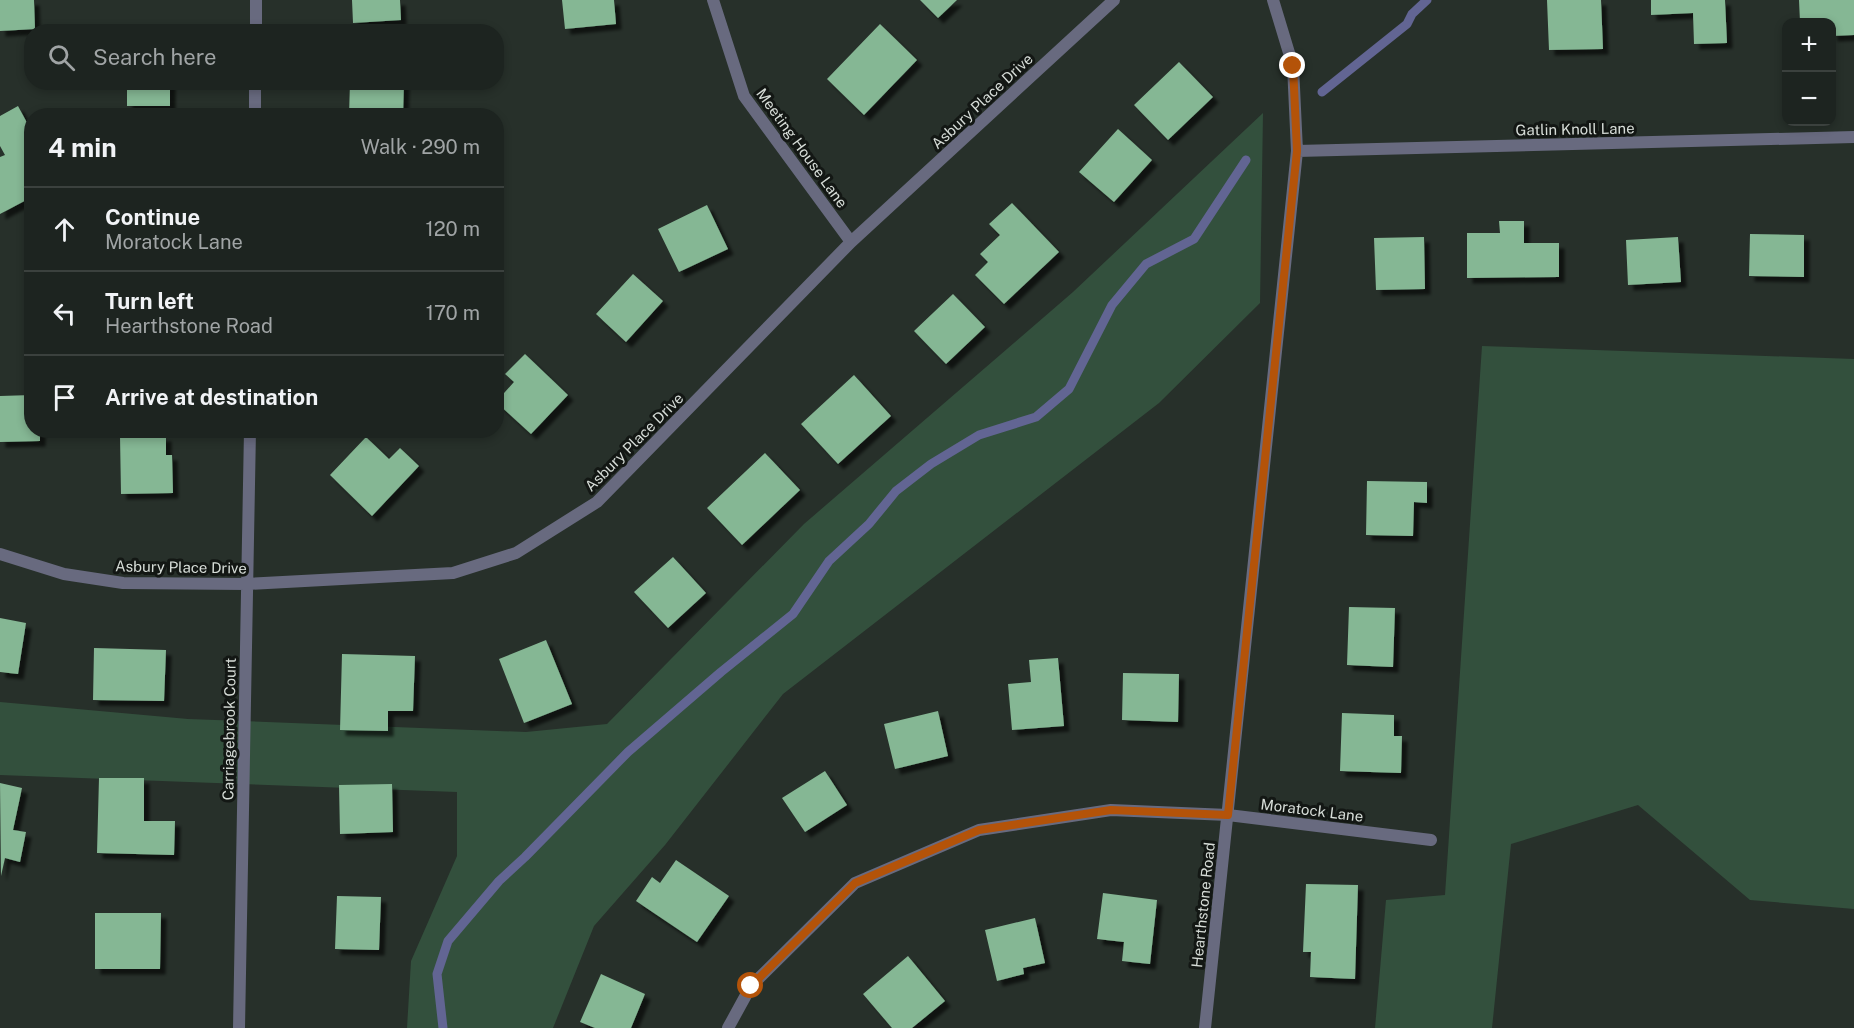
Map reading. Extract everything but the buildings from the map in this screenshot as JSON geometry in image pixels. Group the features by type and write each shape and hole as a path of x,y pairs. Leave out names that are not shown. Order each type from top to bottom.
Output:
{"street":[{"path":"256,0 256,24"},
{"name":"Meeting House Lane","path":"713,0 744,96 851,242"},
{"name":"Asbury Place Drive","path":"0,554 64,574 123,583 247,584 453,573 516,553 597,502 851,242 1114,0"},
{"name":"Hearthstone Road","path":"1205,1028 1297,151 1293,66 1273,0"},
{"path":"255,90 255,108"},
{"name":"Gatlin Knoll Lane","path":"1297,151 1854,137"},
{"name":"Carriagebrook Court","path":"239,1028 250,438"},
{"name":"Moratock Lane","path":"728,1028 751,986 855,883 979,830 1111,810 1228,815 1431,840"}],"green space":[{"path":"1263,113 1260,303 1159,403 783,694 665,845 594,926 553,1028 407,1028 411,961 457,856 457,792 0,775 0,702 188,719 526,732 607,724 804,524 1073,292"},
{"path":"1482,346 1854,359 1854,909 1750,900 1638,805 1511,844 1492,1028 1375,1028 1386,900 1445,895"}],"waterway":[{"path":"1322,92 1407,24 1412,14 1427,0"},
{"path":"443,1028 437,974 448,941 499,881 628,752 793,614 829,561 869,524 896,491 931,464 979,435 1036,417 1069,389 1112,305 1146,264 1194,239 1246,160"}],"route":[{"path":"751,986 855,883 979,830 1111,810 1228,815 1297,151 1293,66"}]}
